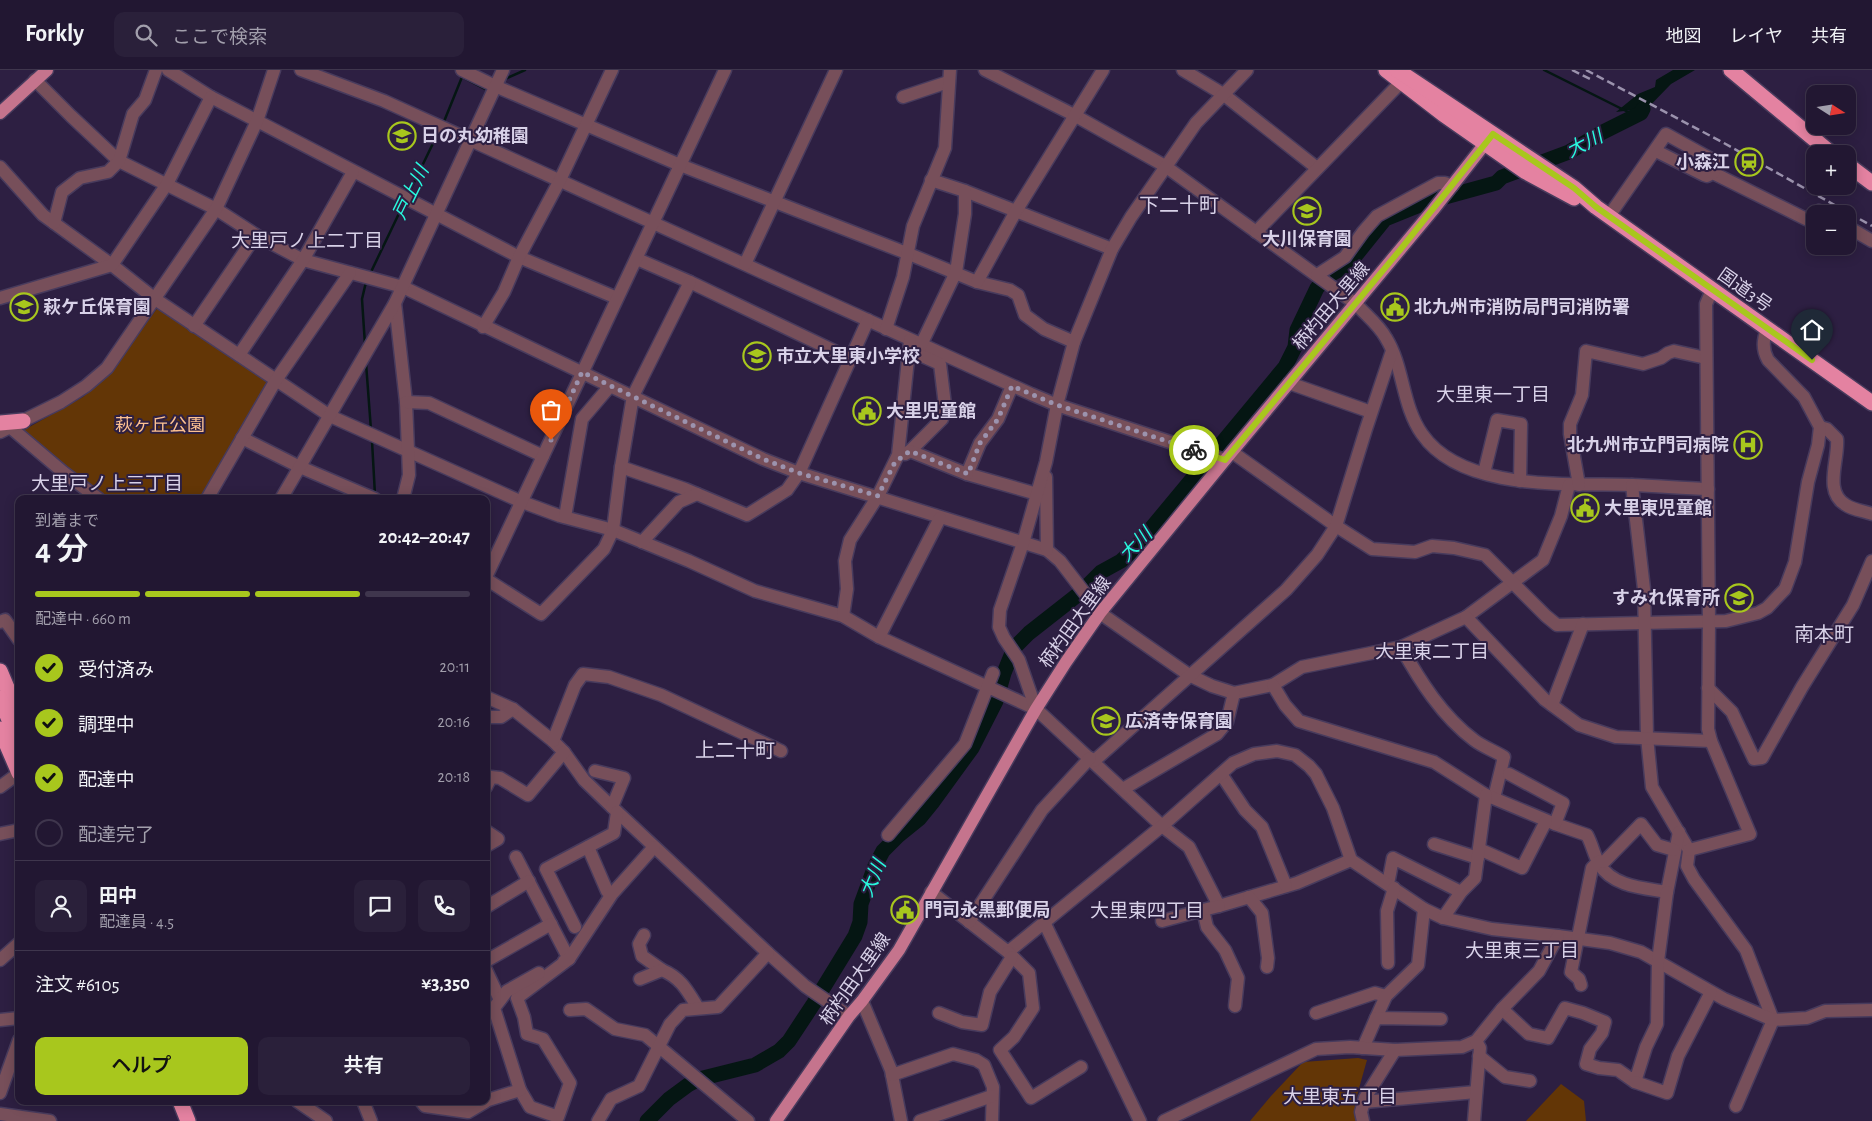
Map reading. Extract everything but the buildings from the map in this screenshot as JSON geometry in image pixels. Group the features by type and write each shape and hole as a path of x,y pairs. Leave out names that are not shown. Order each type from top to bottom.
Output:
{"highway":[{"name":"国道3号","path":"1386,70 1402,76 1512,155 1542,168 1574,188 1596,207 1872,403"},
{"path":"1732,71 1821,145"},
{"name":"国道3号","path":"1512,155 1526,172 1559,191 1596,207"},
{"path":"1856,171 1872,183"},
{"path":"0,670 15,706"},
{"path":"0,698 14,747"},
{"path":"0,729 14,747"},
{"path":"171,1105 177,1121"},
{"path":"182,1105 188,1121"}],"main road":[{"path":"0,112 47,70"},
{"name":"柄杓田大里線","path":"776,1121 849,1016 899,950 930,892 1036,709 1100,613 1228,456 1356,304 1489,139"}],"street":[{"path":"54,223 62,192 80,178 108,172 119,161 133,114 145,100 156,70"},
{"path":"168,70 211,97 520,257 617,298"},
{"path":"94,495 8,426 77,392 106,368 216,209 257,121 274,70"},
{"path":"301,70 384,101 560,180 886,328 913,345 940,364 945,405 942,419 910,451 895,462"},
{"path":"462,70 680,165 956,272 977,282 1010,290 1018,295 1025,315 1044,329 1074,342"},
{"path":"283,495 403,288 503,70"},
{"path":"483,327 504,292 612,70"},
{"path":"492,551 522,502 725,70"},
{"path":"745,264 836,70"},
{"path":"985,70 1074,115 1166,166 1356,304 1376,324 1386,338 1392,351 1413,418 1422,434 1446,458 1459,465 1484,473 1520,481 1574,485 1632,485 1708,489"},
{"path":"977,282 1016,211 1103,70"},
{"path":"1183,70 1223,94 1317,168"},
{"path":"1036,709 1019,660 999,627 1000,610 1023,543 1046,462 1057,405 1074,342 1112,249 1131,217 1196,122 1247,70"},
{"path":"886,328 903,277 913,226 945,148 949,76 903,97"},
{"path":"1256,232 1402,76"},
{"path":"35,80 119,161 216,209 256,235 303,260 403,288 763,459 799,473 1047,550 1060,562 1100,613 1189,676 1234,693 1273,685 1302,668 1401,647 1466,617 1543,560 1574,485 1570,424 1582,395 1586,351 1643,364 1674,351 1706,358"},
{"path":"0,298 112,264 167,184 211,97"},
{"path":"1610,216 1666,134 1710,157 1715,162 1713,173"},
{"path":"1656,151 1704,175 1707,176 1713,173"},
{"path":"0,167 43,215 112,264 155,299 330,416 522,502 565,517 613,530 689,561 755,591 843,616 879,636 1036,709 1162,826 1189,848 1219,906"},
{"path":"239,355 303,260 353,172"},
{"path":"1713,173 1806,219"},
{"path":"931,180 965,191 1112,249"},
{"path":"1322,279 1345,257 1377,216 1438,183 1452,186"},
{"path":"843,616 847,589 845,561 847,548 850,540 878,496 898,455 913,345 956,272 965,214 965,191"},
{"path":"1856,231 1872,240"},
{"path":"194,326 256,235"},
{"path":"637,259 851,358"},
{"path":"209,495 276,380 350,273"},
{"path":"490,581 541,614 604,550 613,530 633,396 690,282"},
{"path":"1689,850 1750,834 1708,730 1709,622 1706,304 1712,290"},
{"path":"395,303 406,402 409,475 404,495"},
{"path":"621,468 697,494 747,515 787,490 799,473 868,320"},
{"path":"913,345 1057,405 1228,456 1372,549 1415,552 1432,546 1454,548 1485,555 1557,625 1726,621 1758,613 1767,608 1786,589 1795,562 1808,482 1818,445 1820,427 1804,397 1768,360 1763,344 1768,329"},
{"path":"969,922 1042,810 1092,759 1286,590 1317,555 1336,526 1392,351"},
{"path":"1290,382 1371,412"},
{"path":"565,517 582,420 610,386"},
{"path":"968,474 980,443 998,419 1012,386"},
{"path":"406,402 429,403 543,456"},
{"path":"1484,473 1497,420 1521,424 1520,481"},
{"path":"1820,427 1827,429 1837,439 1833,483 1834,493 1838,500 1847,506 1872,514"},
{"path":"242,438 346,493"},
{"path":"910,451 968,474 1037,494"},
{"path":"1046,462 1047,550"},
{"path":"1632,485 1644,589 1647,737 1652,786 1689,850 1687,866 1694,879 1746,950 1773,1020 1736,1106"},
{"path":"642,542 679,502 697,494"},
{"path":"879,636 940,518"},
{"path":"1708,688 1732,712 1754,759 1762,758 1802,687 1853,606 1872,561"},
{"path":"1466,617 1552,705 1578,725 1616,737 1711,741"},
{"path":"0,622 5,620 15,634"},
{"path":"1552,705 1583,624"},
{"path":"1401,647 1421,683 1455,723 1475,741 1504,757 1490,797 1475,878 1461,892 1443,918"},
{"path":"888,835 965,744 993,673"},
{"path":"552,741 575,685 583,674 610,677 661,695 781,751"},
{"path":"1273,685 1285,705 1298,721 1434,762 1490,797 1550,823 1587,835 1594,848 1598,862 1605,873 1630,886 1667,892"},
{"path":"1123,789 1217,734 1227,722 1234,693"},
{"path":"490,699 513,709 552,741 564,752 584,780 768,953 805,986 849,1016"},
{"path":"490,718 501,717 513,709"},
{"path":"939,1013 962,1022 982,1025 990,992 1010,955 1044,922 1162,826 1234,763 1254,754 1277,751 1295,755 1316,774 1333,808 1351,860 1424,909 1443,918 1492,929 1610,943 1641,952 1724,999 1773,1020 1807,1018 1825,1011 1872,1010"},
{"path":"490,780 492,777 500,778 528,795 564,752"},
{"path":"575,927 546,869 614,833 615,810 624,778 595,771"},
{"path":"1221,774 1245,810 1262,827 1286,886"},
{"path":"1434,844 1478,854 1522,868 1563,803 1509,774"},
{"path":"0,787 15,776"},
{"path":"1581,985 1579,979 1571,972 1592,868 1598,862 1604,861 1641,824 1657,844 1674,850"},
{"path":"0,834 15,831"},
{"path":"1635,1082 1646,1047 1657,1024 1658,961 1667,892 1679,832"},
{"path":"490,834 498,839 490,844"},
{"path":"569,959 540,972 506,991 494,1008 520,1090 530,1107 560,1119 570,1082 543,1039 527,1034 524,1017 517,998 569,959 612,894 654,846"},
{"path":"588,847 607,891"},
{"path":"516,857 569,959"},
{"path":"1388,963 1387,911 1393,858 1461,892"},
{"path":"1162,921 1286,886 1351,860"},
{"path":"490,905 529,881"},
{"path":"930,892 1010,955 1029,973 1032,1008 1014,1036 1000,1050 1031,1098 1081,1067"},
{"path":"1249,897 1262,913 1268,958 1267,967"},
{"path":"1363,1048 1386,996 1418,965 1424,909"},
{"path":"1203,910 1207,927 1225,950 1238,978 1234,1006"},
{"path":"1044,922 1140,1121"},
{"path":"490,959 551,924"},
{"path":"644,935 639,944 642,956 662,970 675,975 686,988 698,1008"},
{"path":"1164,1121 1316,1048 1395,1050 1462,1047 1476,1041 1502,1009 1539,971 1558,936"},
{"path":"0,960 15,947"},
{"path":"598,1121 610,1099 639,1086 670,1024 683,1010 718,1008 768,953"},
{"path":"640,979 662,970"},
{"path":"490,979 500,1000"},
{"path":"1502,1009 1530,1034 1548,1038 1564,1008 1605,1022 1602,1033 1590,1049 1586,1064 1599,1068 1618,1070 1635,1082 1667,1093 1678,1056 1712,992"},
{"path":"1316,1013 1375,993 1386,996"},
{"path":"862,1001 892,1075 901,1121"},
{"path":"570,1010 586,1009 616,1028 645,1035 748,1121"},
{"path":"0,1020 15,1018"},
{"path":"1376,1018 1441,1019"},
{"path":"1474,1121 1480,1048 1476,1041"},
{"path":"1363,1121 1361,1112 1364,1102 1395,1050"},
{"path":"0,1093 15,1051"},
{"path":"892,1075 953,1054 976,1060 984,1064 993,1087 992,1121"},
{"path":"1479,1056 1504,1077 1530,1081"},
{"path":"490,1100 520,1090"},
{"path":"1364,1102 1476,1092"},
{"path":"920,1121 992,1096"},
{"path":"303,1105 326,1121"},
{"path":"365,1105 371,1121"},
{"path":"424,1105 468,1112 480,1105"},
{"path":"0,1114 50,1121"}],"green space":[{"name":"萩ヶ丘公園","path":"159,306 271,381 205,495 102,495 24,434 24,430 83,397 110,371"},
{"path":"1358,1058 1367,1060 1356,1099 1358,1121 1250,1121 1303,1062"},
{"path":"1561,1084 1584,1101 1586,1121 1526,1121"}],"shaded area":[{"path":"1673,70 1695,70 1671,84 1640,116 1611,136 1629,118 1632,110 1616,112 1638,94 1655,87 1656,80"}],"waterway":[{"name":"戸上川","path":"505,79 525,70"},
{"name":"戸上川","path":"1544,70 1632,114"},
{"name":"戸上川","path":"443,124 462,77 485,89 489,87"},
{"name":"大川","path":"647,1121 669,1099 688,1085 699,1079 755,1065 779,1051 789,1041 855,936 860,922 861,904 875,866 883,851 919,819 972,748 996,701 1014,648 1029,633 1080,593 1101,572 1121,561 1134,549 1285,367 1295,347 1297,330 1317,288 1328,276 1348,265 1385,219 1427,202 1496,183 1502,177 1569,152 1641,113 1643,109"},
{"name":"戸上川","path":"408,195 439,131"},
{"name":"戸上川","path":"370,274 404,203"},
{"name":"戸上川","path":"365,345 362,299 366,282"},
{"name":"戸上川","path":"366,363 371,430"},
{"name":"戸上川","path":"372,441 375,495"}],"railway":[{"path":"1572,70 1592,80"},
{"path":"1586,70 1722,142 1872,226"}],"way so far":[{"path":"551,440 582,372 763,459 799,473 878,496 895,462 910,451 968,474 980,443 998,419 1012,386 1057,405 1194,450"}],"place":[{"name":"日の丸幼稚園","path":"402,136"},
{"name":"小森江","path":"1749,162"},
{"name":"大川保育園","path":"1307,211"},
{"name":"萩ケ丘保育園","path":"24,307"},
{"name":"北九州市消防局門司消防署","path":"1395,307"},
{"name":"市立大里東小学校","path":"757,356"},
{"name":"大里児童館","path":"867,411"},
{"name":"北九州市立門司病院","path":"1748,445"},
{"name":"大里東児童館","path":"1585,508"},
{"name":"すみれ保育所","path":"1739,598"},
{"name":"広済寺保育園","path":"1106,721"},
{"name":"門司永黒郵便局","path":"905,910"}],"district":[{"name":"下二十町","path":"1179,205"},
{"name":"大里戸ノ上二丁目","path":"307,240"},
{"name":"大里東一丁目","path":"1493,394"},
{"name":"大里戸ノ上三丁目","path":"107,483"},
{"name":"南本町","path":"1824,634"},
{"name":"大里東二丁目","path":"1432,651"},
{"name":"上二十町","path":"735,750"},
{"name":"大里東四丁目","path":"1147,910"},
{"name":"大里東三丁目","path":"1522,950"},
{"name":"大里東五丁目","path":"1340,1096"}],"route":[{"path":"1194,450 1225,460 1356,304 1493,134 1574,188 1596,207 1812,360"}]}
